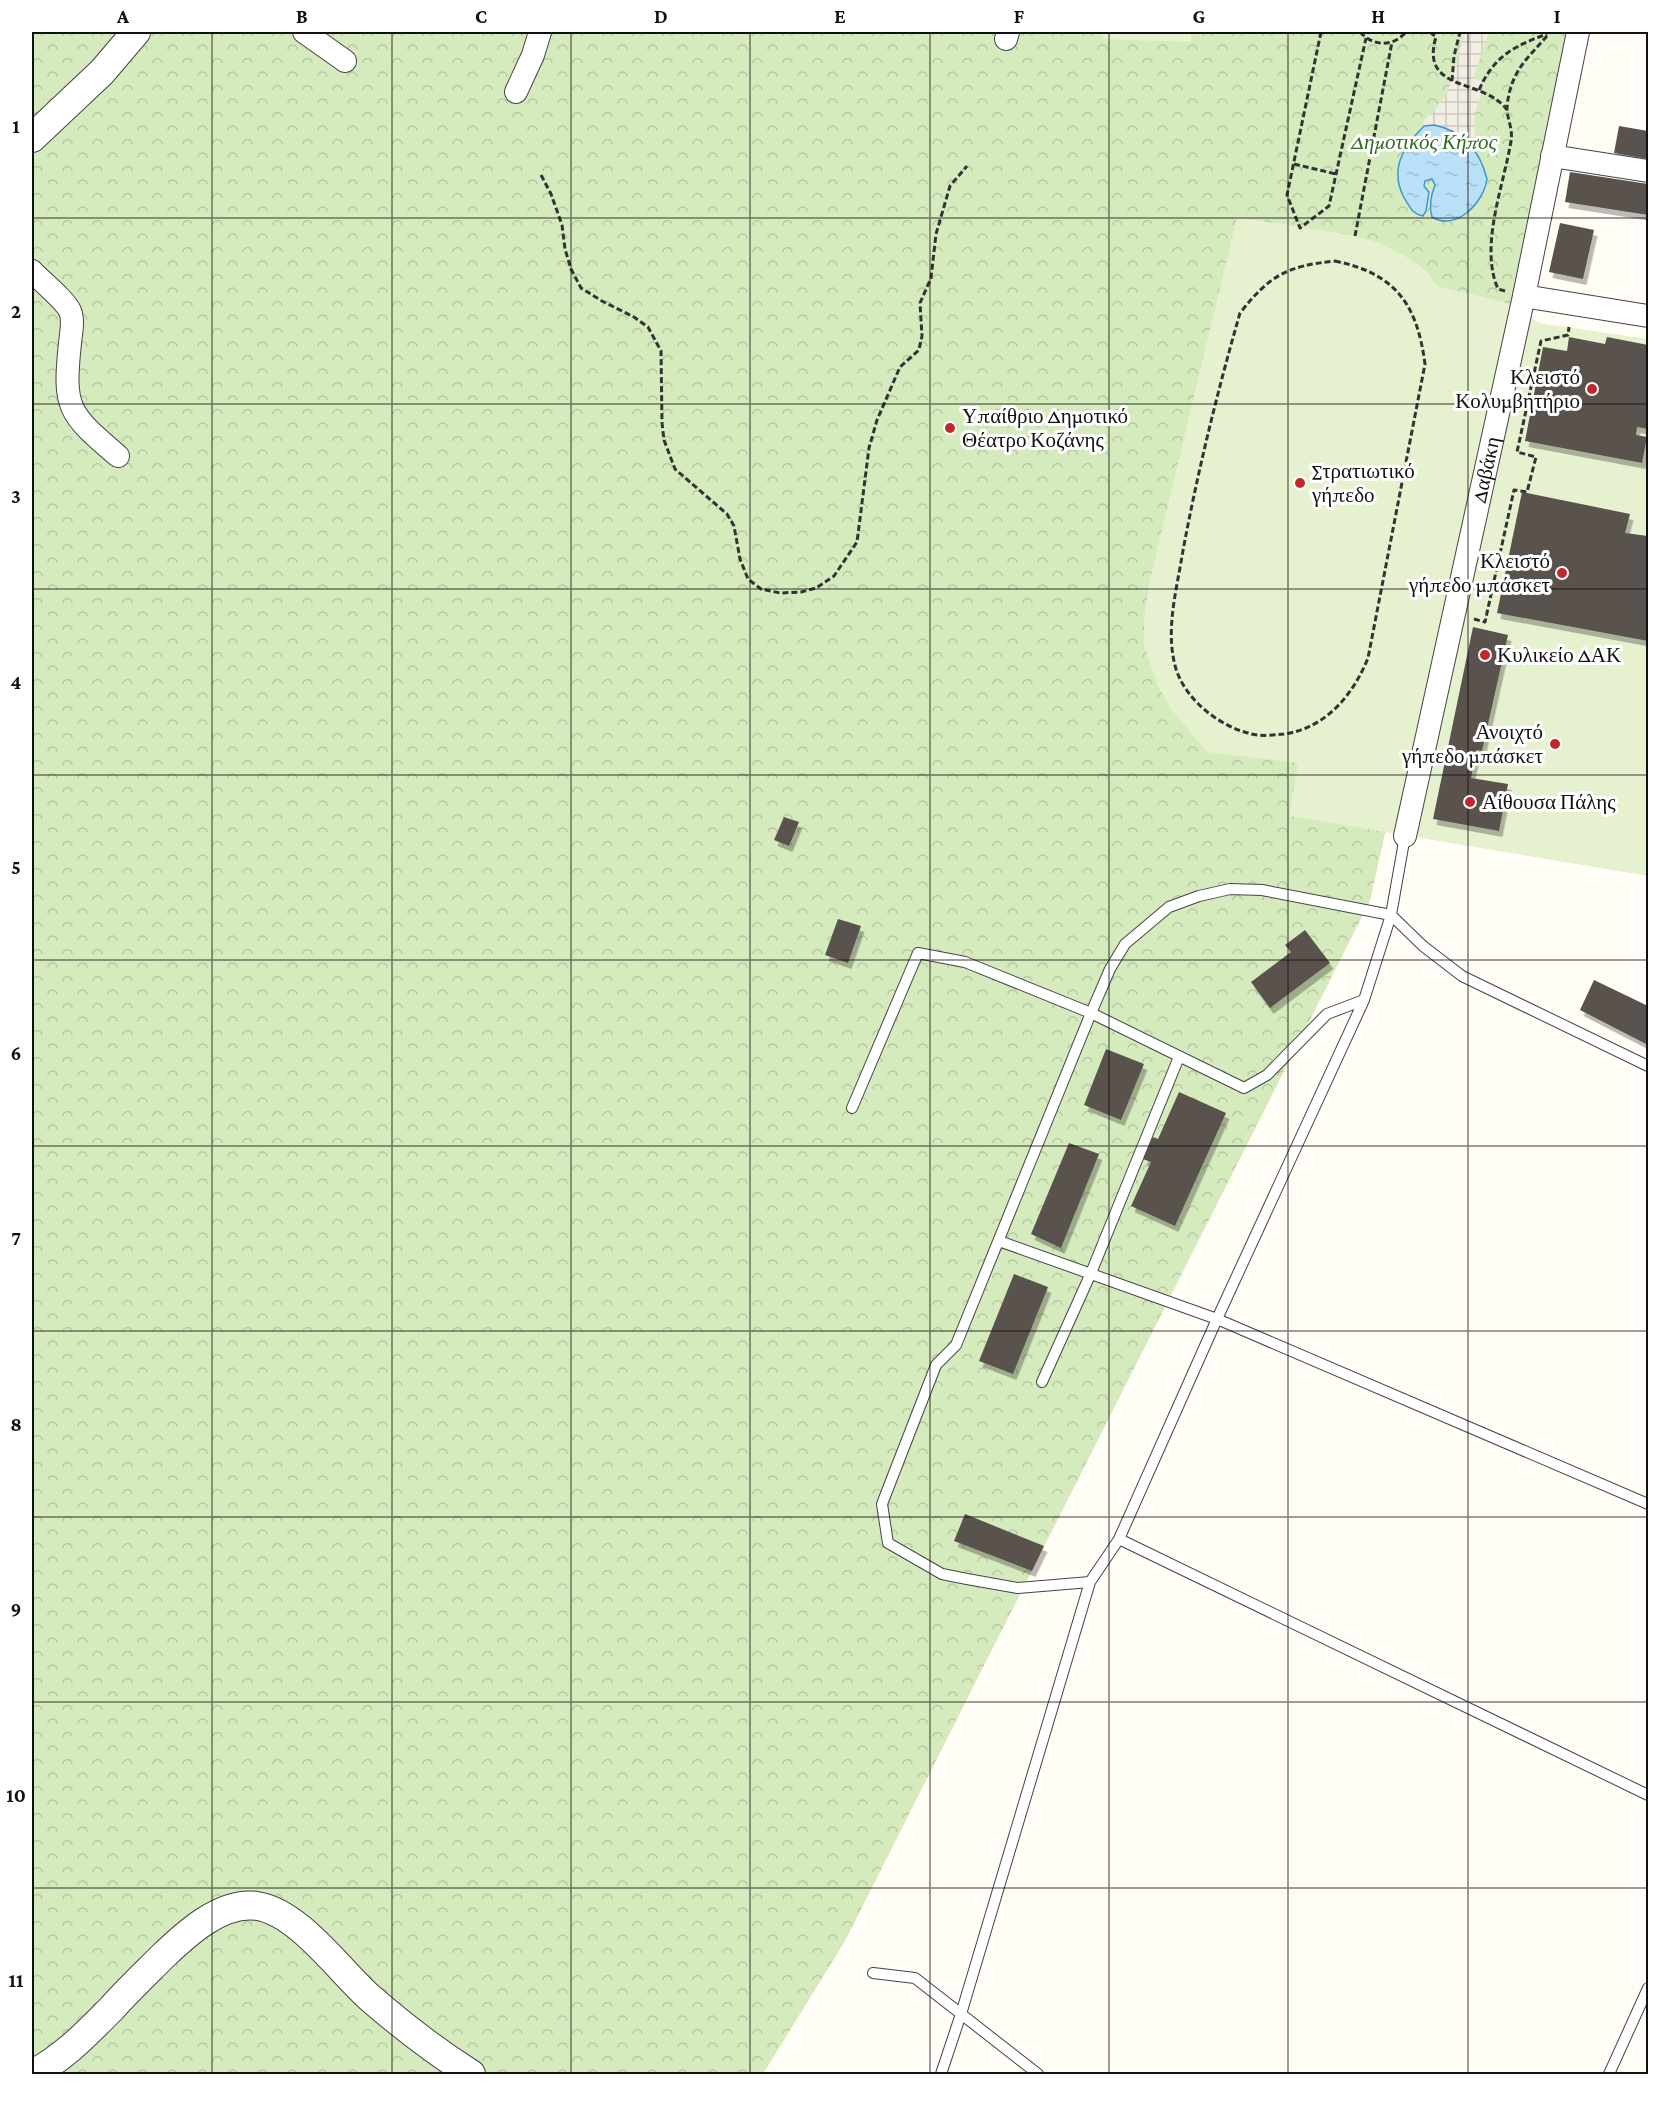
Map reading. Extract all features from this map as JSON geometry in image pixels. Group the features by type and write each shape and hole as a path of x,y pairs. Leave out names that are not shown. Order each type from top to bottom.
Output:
{"street":[{"path":"32,138 102,72 136,32"},
{"path":"303,32 345,61"},
{"path":"516,92 533,55 540,32"},
{"name":"Δαβάκη","path":"1405,836 1514,293 1552,156 1578,32"},
{"path":"1552,156 1648,171"},
{"path":"32,271 70,311 72,323 67,368 70,405 84,427 118,456"},
{"path":"1514,293 1648,316"},
{"path":"32,2074 67,2052 84,2037 182,1938 211,1918 237,1907 256,1906 273,1910 290,1920 385,2010 471,2074"}],"lane":[{"path":"941,2074 962,2014 1090,1582 1119,1539 1217,1319 1364,1000 1391,915 1405,836"},
{"path":"1090,1582 1018,1588 942,1574 888,1543 882,1504 936,1365 956,1345 1091,1013 1110,969 1125,944 1169,907 1198,896 1230,889 1262,890 1391,915 1423,946 1462,976 1648,1066"},
{"path":"852,1108 918,953 965,962 1091,1013 1244,1088 1267,1075 1327,1014 1364,1000"},
{"path":"1042,1382 1091,1273 1179,1057"},
{"path":"999,1241 1217,1319 1648,1504"},
{"path":"1119,1539 1648,1795"},
{"path":"873,1972 915,1978 1014,2058 1038,2074"},
{"path":"1609,2074 1648,1988"}],"path":[{"path":"1321,32 1287,195 1300,228 1329,206 1366,38"},
{"path":"1360,32 1366,38 1383,44 1392,42 1406,32"},
{"path":"1430,32 1436,37"},
{"path":"1437,32 1433,46 1436,63 1446,79 1479,90 1502,102 1507,110 1511,125 1511,142 1497,198 1491,256 1494,280 1498,289 1514,293"},
{"path":"1452,81 1454,56 1460,32"},
{"path":"1479,90 1485,76 1496,61 1514,48 1549,32"},
{"path":"1507,110 1511,87 1518,71 1549,32"},
{"path":"1355,236 1392,42"},
{"path":"1294,164 1336,174"},
{"path":"541,175 551,194 562,225 565,249 571,269 581,288 648,327 661,351 664,440 675,469 727,514 734,526 740,559 748,579 761,589 780,593 801,592 816,588 834,576 857,542 869,448 877,420 900,366 919,350 922,336 920,303 931,278 936,234 950,186 967,166"},
{"path":"1335,261 1369,270 1392,287 1408,306 1418,326 1425,364 1368,658 1361,675 1348,696 1334,710 1322,720 1304,728 1287,734 1264,735 1250,734 1231,727 1200,705 1187,690 1176,669 1171,618 1175,597 1201,464 1240,313 1278,276 1296,267 1335,261"},
{"path":"1474,619 1485,622 1514,490 1527,492 1536,457 1515,452 1541,341 1568,335 1569,327"}],"green space":[{"name":"Δημοτικός Κήπος","path":"32,32 1571,32 1517,318 1498,324 1370,901 845,1941 763,2074 32,2074"},
{"path":"1104,32 1191,32 1191,42 1103,39"},
{"path":"1237,217 1355,236 1381,243 1426,271 1437,286 1504,302 1539,323 1648,339 1648,876 1289,816 1298,763 1207,752 1171,709 1158,686 1144,646 1144,620 1149,584"}],"shaded area":[{"path":"1464,32 1489,32 1473,78 1485,82 1475,113 1476,141 1471,144 1466,138 1456,133 1441,127 1424,126 1422,122 1446,95"}],"water":[{"path":"1434,125 1454,132 1469,144 1480,160 1487,179 1481,197 1475,205 1459,218 1450,221 1441,221 1432,217 1431,201 1435,185 1432,179 1425,181 1424,186 1429,192 1423,216 1409,206 1398,180 1400,160 1409,143 1424,126"}],"building":[{"path":"1619,126 1648,131 1648,159 1614,153"},
{"path":"1570,172 1648,184 1648,215 1565,202"},
{"path":"1560,223 1594,230 1583,279 1549,272"},
{"name":"Κλειστό Κολυμβητήριο","path":"1569,337 1605,344 1607,337 1648,345 1648,429 1637,427 1636,435 1647,437 1642,463 1525,441 1543,347 1567,351"},
{"name":"Κλειστό γήπεδο μπάσκετ","path":"1522,492 1630,514 1625,533 1648,536 1648,641 1497,613"},
{"path":"1473,627 1508,635 1482,751 1477,750 1471,778 1508,784 1499,831 1433,819"},
{"path":"784,817 799,822 789,846 774,840"},
{"path":"838,919 861,926 848,963 825,955"},
{"path":"1305,930 1330,963 1270,1008 1251,982 1291,952 1285,945"},
{"path":"1594,980 1648,1006 1648,1045 1580,1010"},
{"path":"1106,1049 1144,1064 1121,1120 1084,1105"},
{"path":"1179,1092 1226,1113 1175,1226 1131,1206 1151,1162 1143,1159 1153,1137 1158,1139"},
{"path":"1069,1143 1099,1154 1061,1248 1031,1234"},
{"path":"1014,1274 1048,1287 1013,1374 979,1361"},
{"path":"965,1514 1044,1546 1032,1571 954,1541"}],"place":[{"name":"Κλειστό Κολυμβητήριο","path":"1592,389"},
{"name":"Υπαίθριο Δημοτικό Θέατρο Κοζάνης","path":"950,428"},
{"name":"Στρατιωτικό γήπεδο","path":"1300,483"},
{"name":"Κλειστό γήπεδο μπάσκετ","path":"1562,573"},
{"name":"Κυλικείο ΔΑΚ","path":"1485,655"},
{"name":"Ανοιχτό γήπεδο μπάσκετ","path":"1555,744"},
{"name":"Αίθουσα Πάλης","path":"1470,802"}]}
